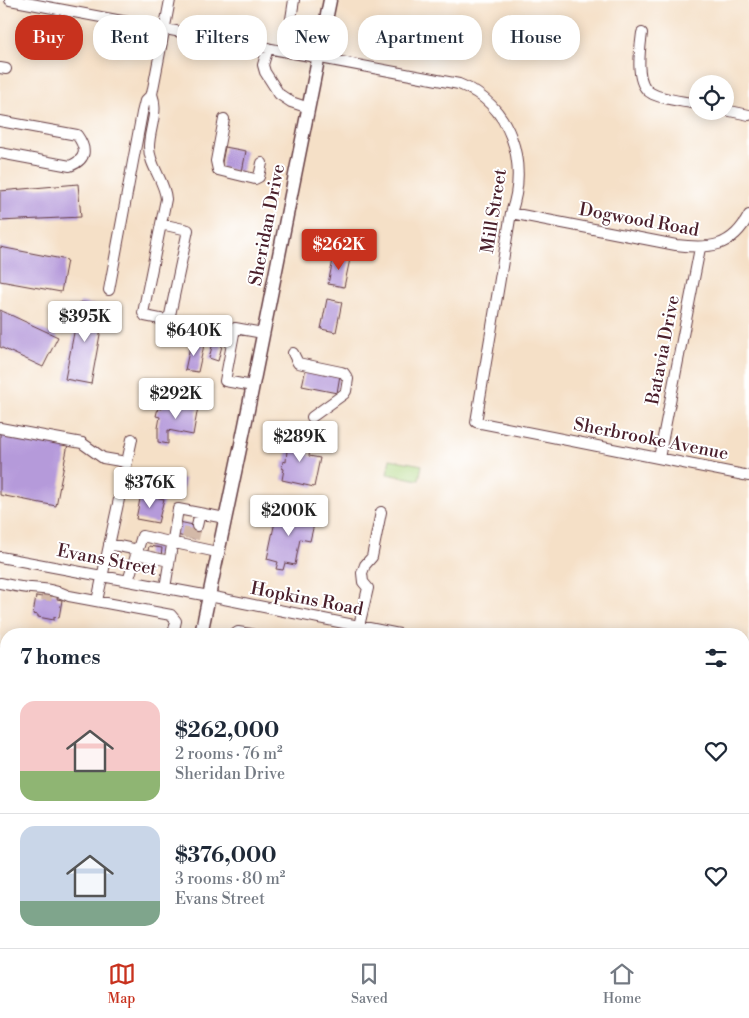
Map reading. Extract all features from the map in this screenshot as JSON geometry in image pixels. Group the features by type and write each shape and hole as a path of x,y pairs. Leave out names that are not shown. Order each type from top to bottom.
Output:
{"main road":[{"name":"Sheridan Drive","path":"327,15 330,0"},
{"name":"Sheridan Drive","path":"202,628 318,60"}],"street":[{"name":"Mill Street","path":"10,0 93,15"},
{"path":"167,15 170,0"},
{"path":"291,15 294,0"},
{"name":"Mill Street","path":"167,29 277,50"},
{"path":"642,33 639,54 642,82 645,88 657,96 689,102"},
{"path":"268,48 263,65 265,72 279,94 290,102 308,108"},
{"path":"158,60 152,94 155,102 155,113 149,154 166,195 143,313 146,316 165,320 170,316 188,230 161,224"},
{"name":"Mill Street","path":"335,60 459,84 471,88 481,95 502,118 515,145 519,173 476,422 546,435"},
{"path":"109,290 142,113 145,101 152,94"},
{"path":"734,112 749,115"},
{"path":"224,119 216,161 218,170 258,179 262,163"},
{"path":"0,121 77,135 84,145 84,155 79,162 70,166 0,153"},
{"name":"Dogwood Road","path":"511,213 700,248 710,247 731,238 739,232 749,215"},
{"name":"Batavia Drive","path":"658,458 700,248"},
{"path":"253,386 225,381 235,328 263,333"},
{"path":"292,353 298,363 341,372 348,379 344,394 312,417"},
{"path":"0,428 82,443 103,458 126,462"},
{"name":"Sherbrooke Avenue","path":"546,435 749,476"},
{"path":"97,601 132,439"},
{"path":"165,588 178,509 225,518"},
{"path":"193,525 196,512"},
{"path":"355,628 368,588 363,582 362,573 365,564 372,557 381,512"},
{"path":"128,581 142,536 172,543 190,542 217,552"},
{"path":"109,544 169,561"},
{"name":"Evans Street","path":"0,557 208,596"},
{"path":"0,583 43,588 59,591 70,596 171,615 176,621 174,628"},
{"path":"31,588 42,595"},
{"path":"57,597 70,596"},
{"name":"Hopkins Road","path":"208,596 355,628"}],"green space":[{"path":"390,459 422,465 419,480 387,474"}],"building":[{"path":"225,147 246,151 242,172 221,168"},
{"path":"78,184 81,217 0,221 0,191"},
{"path":"0,247 67,260 61,292 0,281"},
{"path":"334,255 350,259 344,287 328,284"},
{"path":"327,299 342,302 336,332 321,329"},
{"path":"80,302 105,307 91,384 65,379"},
{"path":"0,310 58,337 43,367 0,347"},
{"path":"214,339 223,342 218,361 209,358"},
{"path":"191,342 204,345 198,372 185,370"},
{"path":"306,368 340,375 337,393 302,386"},
{"path":"164,400 198,407 193,435 168,430 168,444 158,442 160,417 156,416 158,408 162,409"},
{"path":"0,432 68,444 56,506 0,495"},
{"path":"288,437 311,442 309,456 320,458 314,487 282,480 284,469 282,468 283,461 286,462"},
{"path":"162,475 185,479 183,491 160,487"},
{"path":"141,494 164,499 158,523 136,519"},
{"path":"288,507 296,509 294,516 315,520 310,541 300,539 295,565 285,563 283,570 276,569 278,562 267,559 277,512 287,515"},
{"path":"179,522 198,526 195,539 176,535"},
{"path":"149,546 162,548 161,557 147,555"},
{"path":"43,591 58,594 57,599 62,600 59,618 54,617 54,620 38,617 38,615 33,614 36,596 42,597"}],"tunnel":[{"path":"187,538 190,524"},
{"path":"194,539 197,526"},
{"path":"42,595 57,597"}]}
